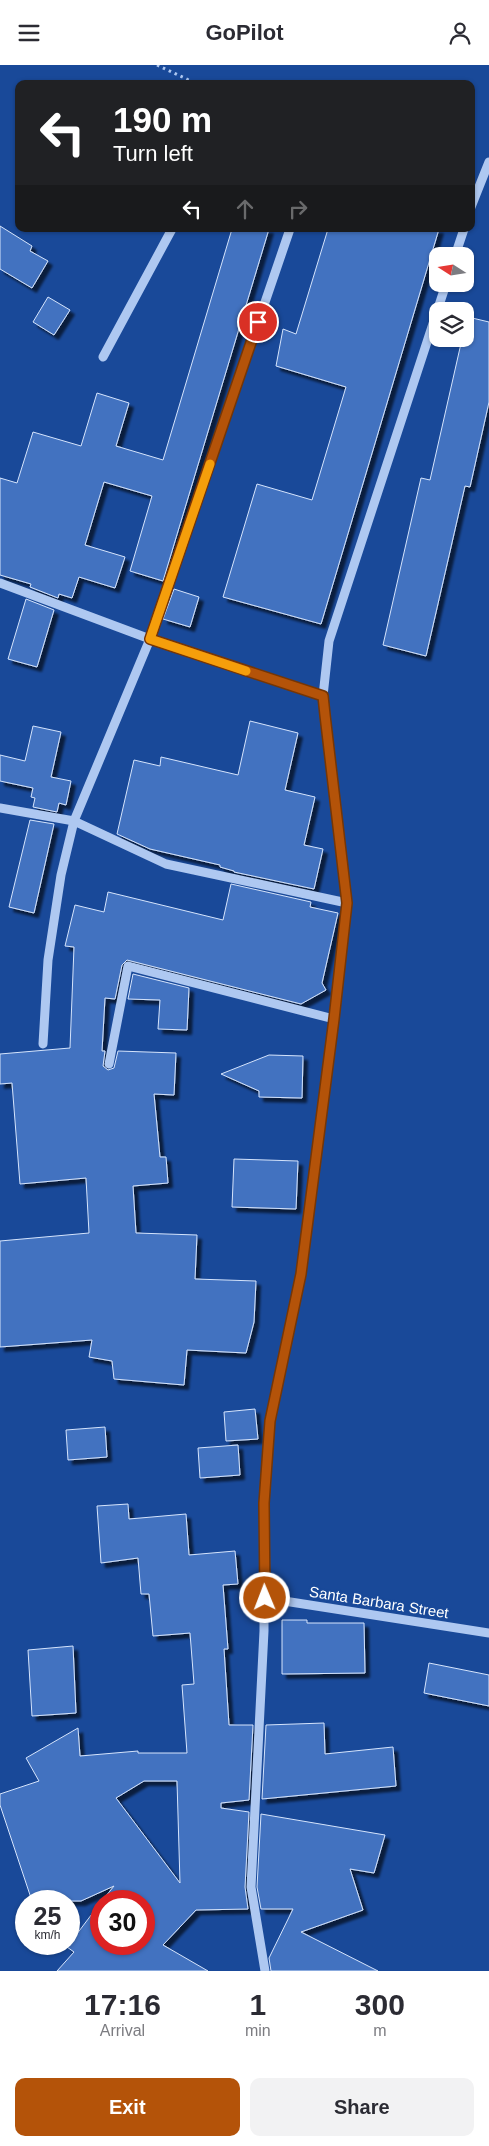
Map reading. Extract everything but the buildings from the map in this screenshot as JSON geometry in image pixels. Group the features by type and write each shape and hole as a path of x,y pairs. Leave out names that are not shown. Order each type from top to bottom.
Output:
{"street":[{"path":"475,186 489,162"},
{"path":"103,357 170,232"},
{"path":"43,1044 48,960 61,875 74,821 150,639 289,232"},
{"path":"458,247 463,232"},
{"path":"265,1971 251,1887 265,1598 264,1503 270,1421 301,1274 347,903 323,696 329,641 443,293"},
{"path":"0,583 150,639 323,696"},
{"path":"0,808 74,821 166,864 347,903"},
{"path":"110,1064 128,966 334,1019"},
{"name":"Santa Barbara Street","path":"265,1598 489,1633"}],"path":[{"path":"158,65 189,80"}],"slow traffic":[{"path":"210,464 150,639 246,671"}],"route":[{"path":"258,322 150,639 323,696 347,903 301,1274 270,1421 264,1503 265,1598"}]}
